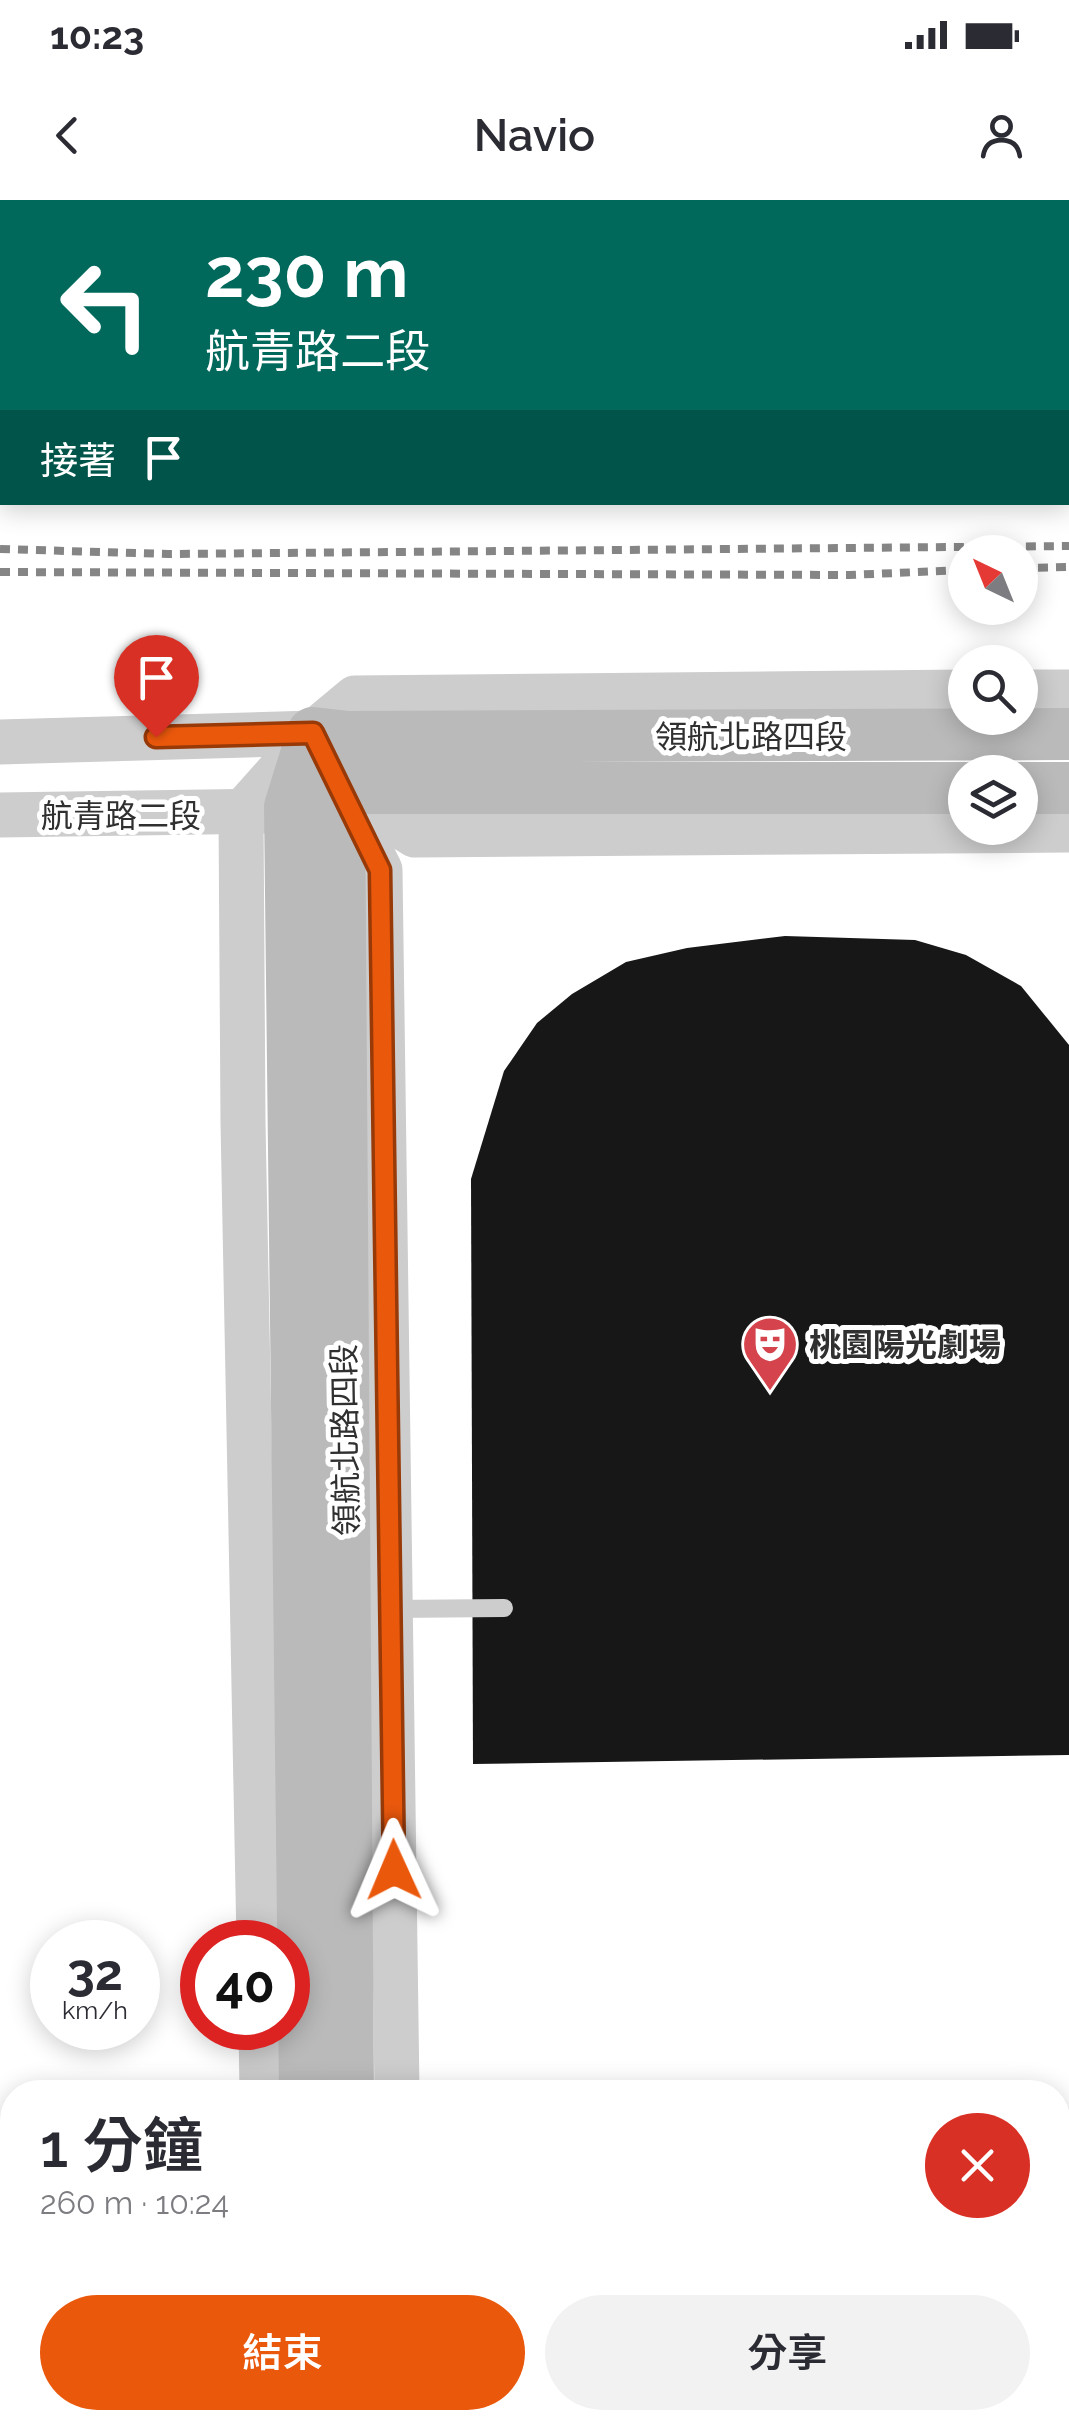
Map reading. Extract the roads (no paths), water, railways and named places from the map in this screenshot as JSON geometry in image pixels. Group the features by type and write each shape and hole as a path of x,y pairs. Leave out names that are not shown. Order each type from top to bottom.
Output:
{"main road":[{"name":"領航北路四段","path":"305,2080 266,811 313,733 348,738 1069,734"},
{"name":"領航北路四段","path":"348,2080 339,788 948,788"},
{"path":"1038,788 1069,788"}],"street":[{"name":"領航北路四段","path":"397,2080 380,870 313,733 355,698 948,692"},
{"path":"1038,692 1069,692"},
{"path":"0,742 313,733"},
{"path":"339,788 415,835 1069,830"},
{"name":"領航北路四段","path":"259,1920 242,1122 266,811 339,788"},
{"name":"航青路二段","path":"0,815 266,811"},
{"path":"380,870 415,835"},
{"path":"261,2050 262,2080"}],"lane":[{"path":"391,1609 504,1608"}],"railway":[{"path":"0,549 168,554 1069,546"},
{"path":"1038,568 1069,567"},
{"path":"0,572 849,575 948,571"}],"place":[{"name":"桃園陽光劇場","path":"770,1393"}]}
